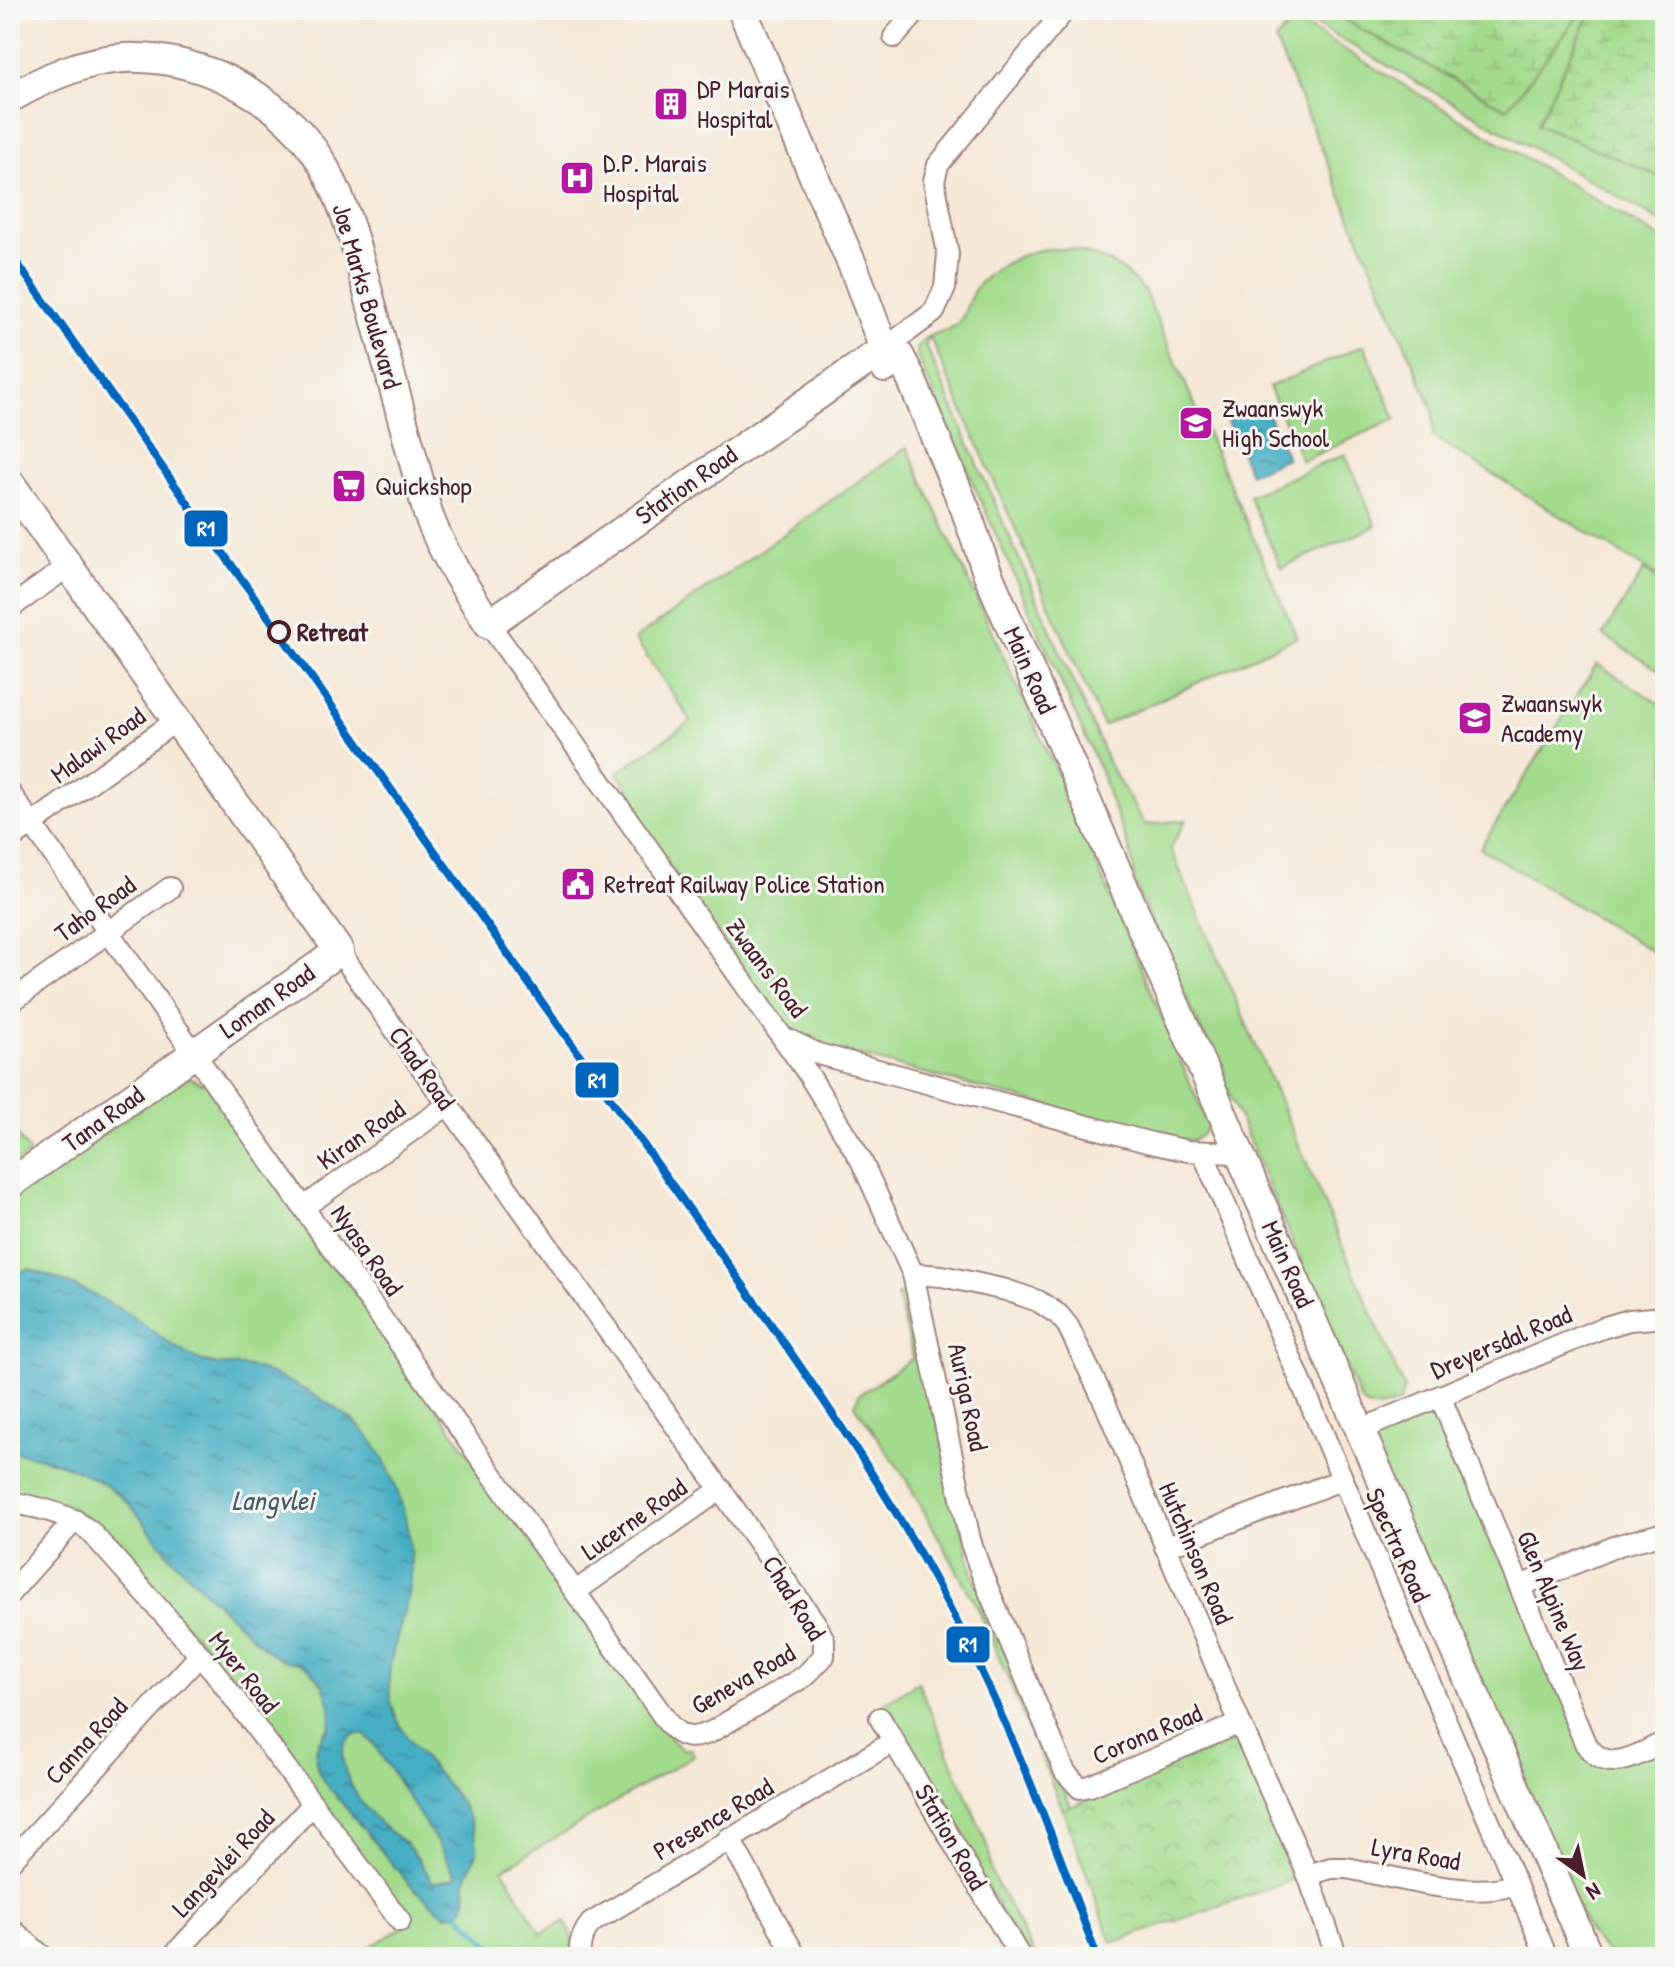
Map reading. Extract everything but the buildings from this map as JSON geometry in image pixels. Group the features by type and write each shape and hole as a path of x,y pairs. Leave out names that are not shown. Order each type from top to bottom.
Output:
{"main road":[{"name":"Main Road","path":"742,10 855,271 884,349 884,365 953,517 987,572 1589,1957"},
{"name":"Joe Marks Boulevard","path":"10,98 72,69 122,58 149,59 195,67 232,83 283,115 300,133 328,173 353,236 436,534 464,587 489,624"},
{"name":"Station Road","path":"489,624 884,349"},
{"name":"Chad Road","path":"10,483 339,951"},
{"name":"Loman Road","path":"195,1052 339,951"},
{"name":"Tana Road","path":"10,1184 195,1052"},
{"path":"1553,1877 1589,1933 1611,1957"},
{"path":"10,1933 37,1957"}],"street":[{"path":"894,37 918,10"},
{"path":"884,349 934,312 945,288 948,254 934,181 938,165 1065,10"},
{"path":"10,608 69,566"},
{"name":"Zwaans Road","path":"489,624 781,1035 818,1054 1151,1143 1203,1153 1238,1153"},
{"name":"Malawi Road","path":"10,840 177,720"},
{"name":"Nyasa Road","path":"10,793 668,1723 682,1737"},
{"name":"Taho Road","path":"11,1000 170,888"},
{"name":"Chad Road","path":"339,951 816,1624 824,1640 824,1656"},
{"name":"Auriga Road","path":"781,1035 850,1138 913,1274 970,1540 1057,1756 1074,1784"},
{"name":"Kiran Road","path":"304,1207 448,1105"},
{"name":"Spectra Road","path":"1203,1153 1547,1957"},
{"name":"Hutchinson Road","path":"913,1274 942,1276 1006,1290 1038,1301 1059,1315 1082,1352 1308,1875 1337,1957"},
{"name":"Dreyersdal Road","path":"1360,1430 1602,1328 1629,1320 1665,1317"},
{"name":"Glen Alpine Way","path":"1440,1396 1585,1743 1595,1756 1611,1761 1624,1760 1665,1742"},
{"path":"1165,1547 1341,1480"},
{"name":"Lucerne Road","path":"576,1591 721,1489"},
{"name":"Myer Road","path":"10,1502 54,1510 90,1531 200,1655 400,1921"},
{"path":"10,1593 75,1520"},
{"path":"1520,1586 1619,1545 1665,1533"},
{"name":"Canna Road","path":"10,1862 200,1655"},
{"name":"Geneva Road","path":"682,1737 694,1738 711,1732 805,1676 824,1656"},
{"path":"1439,1704 1472,1690"},
{"name":"Station Road","path":"880,1718 1020,1957"},
{"name":"Corona Road","path":"1074,1784 1080,1788 1090,1786 1240,1723"},
{"name":"Presence Road","path":"581,1957 583,1932 591,1923 894,1741"},
{"name":"Langevlei Road","path":"172,1957 312,1805"},
{"path":"729,1838 796,1957"},
{"name":"Lyra Road","path":"1308,1875 1331,1868 1346,1868 1466,1890 1491,1891 1515,1884"}],"green space":[{"path":"1290,10 1665,10 1665,225 1645,212"},
{"path":"1326,10 1583,10 1507,109"},
{"path":"1592,10 1665,10 1665,179 1537,124"},
{"path":"1295,20 1665,241 1665,581 1433,437 1433,410 1275,40"},
{"path":"1071,249 1112,264 1145,292 1297,637 1103,726 930,337 925,344 1111,768 1145,825 1186,820 1170,848 1404,1388 1400,1402 1385,1408 1371,1407 1361,1402 1225,1084 1222,1063 1217,1065 1134,883 1131,857 1103,777 917,356 921,342 926,338 958,323 975,289 995,270 1030,252"},
{"path":"1364,345 1396,419 1302,461 1269,387"},
{"path":"907,447 1064,788 1208,1125 1204,1133 1195,1139 1182,1141 810,1043 782,1025 623,799 631,792 617,773 691,721 635,639"},
{"path":"1345,454 1376,526 1281,568 1249,496"},
{"path":"1644,570 1665,584 1665,674 1603,635"},
{"path":"1597,664 1665,707 1665,959 1480,848"},
{"path":"185,1077 201,1083 205,1081 673,1742 683,1749 690,1749 694,1755 503,1869 541,1934 565,1921 572,1935 572,1957 366,1957 365,1950 410,1923 206,1648 91,1520 62,1503 10,1495 10,1199"},
{"path":"10,1124 30,1154 10,1167"},
{"path":"909,1293 973,1575 1071,1807 1063,1810 979,1610 906,1479 855,1405 859,1395 913,1358 897,1295"},
{"path":"1440,1396 1595,1756 1665,1742 1665,1957 1611,1957 1589,1933 1360,1430"},
{"path":"918,1682 989,1849 991,1873 1036,1957 1027,1957 883,1704"},
{"path":"1224,1741 1233,1743 1246,1755 1298,1878 1112,1943 1063,1810"}],"water":[{"path":"1263,403 1287,458 1250,474 1226,419"},
{"name":"Langvlei","path":"29,1269 77,1287 123,1311 200,1360 253,1368 278,1377 338,1410 359,1426 372,1442 384,1460 401,1502 410,1547 409,1589 389,1673 391,1702 409,1740 462,1806 472,1825 477,1846 466,1880 466,1902 459,1914 445,1915 409,1884 322,1779 316,1752 330,1727 331,1718 325,1690 315,1674 299,1663 283,1660 265,1649 188,1574 135,1511 108,1487 61,1464 10,1451 10,1274","holes":["364,1734 373,1743 444,1853 456,1878 433,1883 404,1842 386,1829 362,1803 346,1773 343,1752 349,1738"]}],"waterway":[{"path":"459,1914 502,1957"}],"transit line":[{"name":"R1","path":"10,253 782,1340 869,1469 929,1569 990,1689 1046,1822 1097,1957"}],"place":[{"name":"DP Marais Hospital","path":"671,104"},
{"name":"D.P. Marais Hospital","path":"577,178"},
{"name":"Zwaanswyk High School","path":"1196,423"},
{"name":"Quickshop","path":"349,486"},
{"name":"Retreat","path":"279,632"},
{"name":"Zwaanswyk Academy","path":"1475,718"},
{"name":"Retreat Railway Police Station","path":"578,884"}]}
